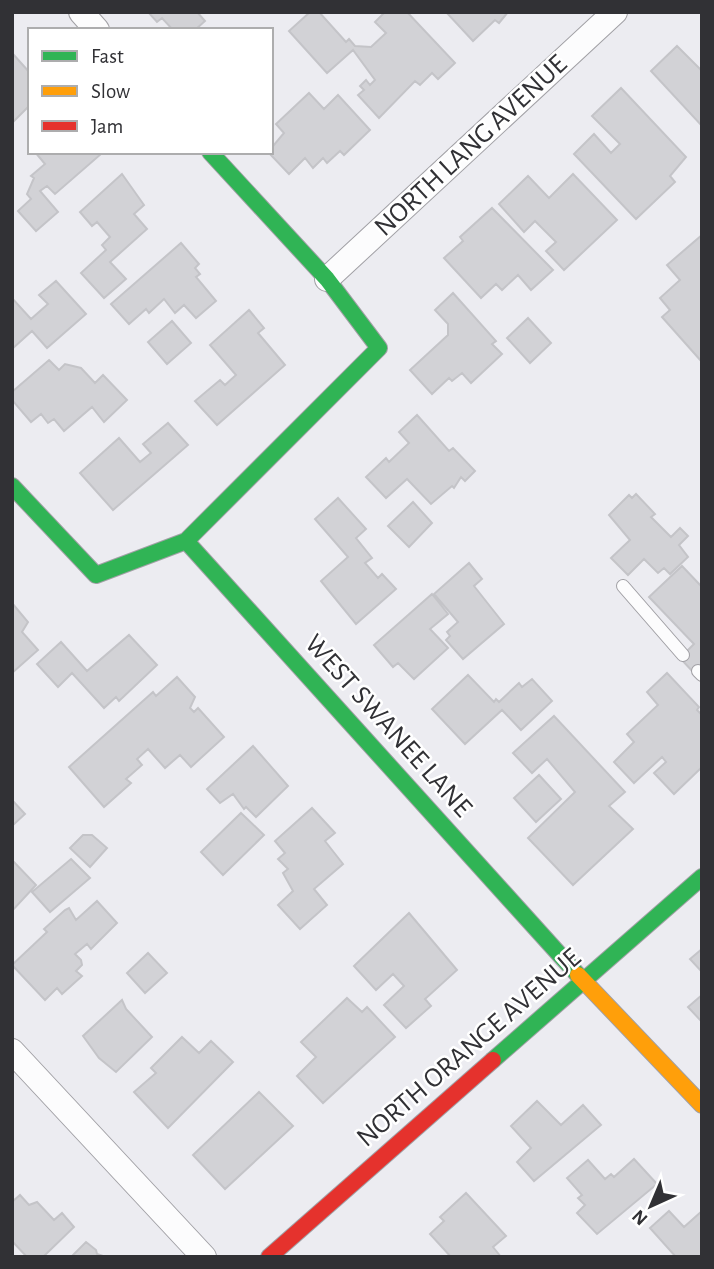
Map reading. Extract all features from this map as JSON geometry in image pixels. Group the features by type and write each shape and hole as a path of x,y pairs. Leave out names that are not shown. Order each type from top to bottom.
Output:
{"street":[{"path":"81,12 95,28"},
{"name":"NORTH LANG AVENUE","path":"327,279 615,12"},
{"path":"12,486 96,575 186,541 379,348 327,279 212,154"},
{"name":"WEST SWANEE LANE","path":"186,541 584,984 702,1105"},
{"name":"NORTH ORANGE AVENUE","path":"269,1257 584,984 702,877"},
{"path":"12,1051 204,1257"}],"lane":[{"path":"623,586 683,655"}],"building":[{"path":"148,12 197,12 205,21 197,28 171,28 162,18 157,22"},
{"path":"310,12 319,12 346,42 349,39 355,46 371,47 386,33 375,22 385,12 407,12 455,63 438,79 432,73 420,85 415,81 379,118 358,95 364,90 360,86 366,80 370,85 375,80 353,50 327,73 289,31"},
{"path":"446,12 508,12 499,23 495,20 473,41"},
{"path":"677,46 702,71 702,126 651,71"},
{"path":"13,54 28,71 28,107 12,123"},
{"path":"621,88 686,157 670,176 675,182 636,219 574,154 594,134 611,153 620,144 592,116"},
{"path":"309,93 324,109 338,95 370,130 344,155 340,151 327,163 323,158 313,168 305,158 289,174 270,154 273,154 273,146 284,133 276,124"},
{"path":"37,154 101,154 55,194 47,186 40,191 58,212 36,231 18,211 31,199 27,194 34,178 31,176 45,164"},
{"path":"122,174 144,205 134,214 147,229 110,262 126,279 104,298 81,273 106,250 102,245 110,237 97,222 92,226 80,212"},
{"path":"573,174 617,220 564,270 546,251 556,242 535,221 524,232 499,204 528,176 549,198"},
{"path":"492,208 553,270 531,290 518,275 502,290 496,284 481,298 444,258 463,241 460,237"},
{"path":"702,235 702,362 662,317 670,310 660,298 680,280 667,265"},
{"path":"181,243 199,264 195,268 200,274 196,277 216,301 196,318 184,305 175,313 164,299 149,313 146,309 129,324 111,304"},
{"path":"56,281 86,314 47,348 32,331 12,349 12,298 31,319 48,304 39,295"},
{"path":"453,293 496,341 492,344 502,354 471,383 462,373 452,381 449,378 432,394 410,370 448,335 448,324 435,310"},
{"path":"249,310 264,328 258,333 285,365 217,425 195,401 220,380 225,385 236,375 210,345"},
{"path":"528,318 551,343 530,363 507,338"},
{"path":"172,321 191,343 167,364 148,342"},
{"path":"49,360 59,370 65,364 81,368 95,383 103,375 127,400 104,422 92,407 64,431 54,419 48,423 41,414 31,422 12,400 12,392"},
{"path":"417,415 449,451 453,448 475,471 465,481 461,477 454,488 452,486 431,504 407,479 386,498 366,477 386,458 389,462 409,443 399,432"},
{"path":"168,423 188,445 113,510 80,473 119,438 140,462 151,453 143,444"},
{"path":"636,494 655,514 651,517 671,537 680,528 688,536 679,545 688,557 670,574 664,568 658,573 644,559 628,575 611,558 630,540 609,515 629,495 632,498"},
{"path":"338,498 366,529 356,538 372,558 365,563 378,578 382,574 396,589 356,624 321,581 348,557 315,519"},
{"path":"413,502 432,523 409,547 388,526"},
{"path":"469,563 482,579 474,586 504,624 463,659 446,640 450,636 447,632 458,622 434,594"},
{"path":"682,566 702,587 702,668 695,674 680,658 694,644 649,597"},
{"path":"432,594 448,614 430,629 448,648 414,679 398,663 393,667 374,645"},
{"path":"12,603 28,622 22,632 38,650 12,673"},
{"path":"129,635 157,665 119,701 116,697 104,708 72,673 58,687 37,664 61,642 87,671"},
{"path":"667,673 699,707 697,710 702,715 702,767 674,794 654,773 666,762 662,757 634,783 614,762 634,742 627,734 658,705 647,692"},
{"path":"468,675 494,702 496,699 499,702 519,683 522,687 532,679 552,701 521,730 502,710 465,744 432,709"},
{"path":"177,677 195,697 190,708 194,712 198,708 224,737 191,767 180,755 165,768 148,749 137,759 142,765 126,779 131,783 104,807 69,767 153,692 156,696"},
{"path":"554,716 625,792 609,806 633,829 573,885 528,838 575,792 547,759 532,773 513,753"},
{"path":"253,746 288,786 256,817 246,807 244,809 233,794 220,803 207,789"},
{"path":"539,775 561,799 536,822 514,798"},
{"path":"12,800 25,814 12,826"},
{"path":"312,808 335,833 325,841 343,864 314,889 327,905 300,929 278,905 293,891 283,873 288,869 278,859 285,853 275,841"},
{"path":"241,813 264,835 223,875 201,852"},
{"path":"83,835 92,835 107,848 90,867 70,848"},
{"path":"71,859 90,878 50,912 32,892"},
{"path":"12,860 36,885 12,911"},
{"path":"97,901 117,923 91,949 87,944 75,954 82,965 76,971 82,976 62,994 57,988 45,1000 12,965 47,932 44,929 65,910 69,908 76,920"},
{"path":"409,913 457,970 425,999 431,1006 406,1028 384,1005 404,986 393,974 376,990 354,966"},
{"path":"702,949 702,972 690,959"},
{"path":"148,953 167,973 145,993 127,973"},
{"path":"702,995 702,1022 688,1007"},
{"path":"347,998 362,1012 367,1007 395,1037 323,1103 297,1076 316,1057 301,1042"},
{"path":"122,1000 126,1009 152,1037 116,1072 99,1058 83,1036"},
{"path":"182,1037 199,1053 211,1041 233,1062 168,1128 134,1092 156,1073 151,1068"},
{"path":"259,1092 293,1126 225,1189 193,1155"},
{"path":"537,1101 561,1125 583,1105 601,1125 534,1181 517,1162 531,1148 511,1126"},
{"path":"634,1159 657,1184 597,1234 577,1213 585,1205 578,1198 582,1195 567,1178 588,1160 605,1179 611,1174 614,1177"},
{"path":"466,1193 506,1236 493,1247 501,1257 451,1257 430,1234 444,1221 440,1217"},
{"path":"20,1195 29,1205 37,1202 54,1220 62,1213 74,1227 43,1257 27,1257 12,1241 12,1202"},
{"path":"669,1211 684,1227 702,1211 702,1257 676,1257 650,1228"},
{"path":"86,1242 97,1254 106,1257 71,1257"}],"traffic: fast":[{"path":"12,486 96,575 186,541 379,348 327,279 212,154"},
{"path":"186,541 578,975"},
{"path":"493,1060 702,877"}],"traffic: slow":[{"path":"578,975 702,1105"}],"traffic: jam":[{"path":"269,1257 493,1060"}]}
